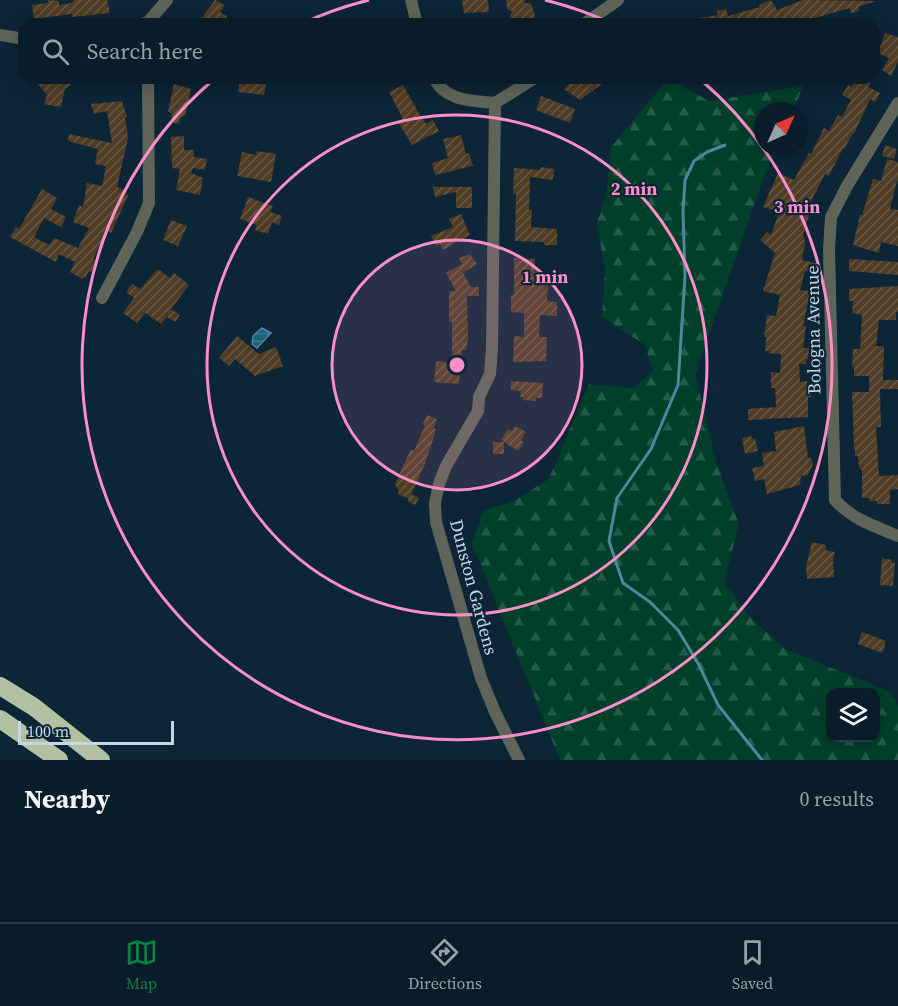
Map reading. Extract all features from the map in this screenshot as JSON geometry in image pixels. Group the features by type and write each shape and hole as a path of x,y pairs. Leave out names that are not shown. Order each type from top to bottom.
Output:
{"highway":[{"path":"0,686 34,707 101,760"},
{"path":"0,719 59,760"}],"street":[{"path":"151,18 167,0"},
{"path":"411,0 416,18"},
{"path":"592,18 618,0"},
{"path":"0,35 18,38"},
{"path":"102,298 137,232 149,203 148,84"},
{"path":"440,84 450,95 495,103 525,84"},
{"name":"Dunston Gardens","path":"495,103 490,374 479,397 478,411 446,466 435,503 436,522 481,678 519,760"},
{"name":"Bologna Avenue","path":"898,103 847,186 831,217 829,250 835,500 846,512 898,536"}],"green space":[{"path":"664,84 679,84 709,101 803,86 797,102 754,102 754,156 773,156 695,374 716,462 739,524 724,583 751,618 785,649 891,692 898,707 898,760 560,760 472,544 483,510 512,502 549,479 589,384 634,388 653,371 645,345 602,317 605,271 597,223 606,195 611,147"}],"water":[{"path":"262,328 271,333 257,348 252,344 253,336"}],"building":[{"path":"48,0 59,1 59,5 72,3 74,0 107,0 110,13 34,18 32,5 48,3"},
{"path":"215,0 225,5 220,12 227,16 226,18 202,18"},
{"path":"462,0 488,0 489,12 464,13"},
{"path":"506,0 525,0 524,2 531,4 535,15 534,18 509,18 512,11 507,9"},
{"path":"771,0 777,10 803,0 876,1 858,7 859,11 851,13 849,8 816,18 699,18 718,15 717,11 726,9 728,16 760,7 759,5"},
{"path":"885,33 898,37 898,62 891,76 882,70 889,58 880,54"},
{"path":"38,84 72,84 65,89 61,107 44,104 47,95"},
{"path":"174,84 191,89 185,116 180,118 179,124 171,122 172,113 168,112"},
{"path":"239,84 266,84 264,95 238,92"},
{"path":"569,84 602,84 580,100 564,89"},
{"path":"853,84 870,84 868,87 880,93 875,102 870,99 854,134 843,148 829,176 825,174 805,213 809,215 803,235 805,243 802,260 819,264 819,273 805,271 800,290 809,291 810,294 803,326 806,326 803,348 809,348 808,359 806,359 806,364 799,364 800,382 807,381 807,387 811,387 811,397 808,397 808,417 748,420 748,409 776,407 775,388 771,388 771,372 780,373 781,354 765,351 766,337 764,337 767,315 776,316 780,295 763,291 775,253 760,240 767,232 771,235 779,212 763,207 778,173 794,180 824,128 829,131 838,115 842,117 851,100 842,95 848,85 852,87"},
{"path":"403,85 426,124 433,120 439,131 412,145 398,122 403,119 389,92"},
{"path":"541,96 575,109 570,123 536,110"},
{"path":"122,101 127,117 125,117 128,138 117,187 127,191 128,196 111,233 108,231 93,259 97,261 91,272 89,271 82,279 70,272 75,262 59,254 56,262 10,237 16,227 19,229 42,189 57,198 51,209 66,217 61,227 44,218 34,237 49,245 54,238 78,248 89,228 73,222 79,205 83,207 87,183 102,186 106,166 95,164 98,149 68,141 69,134 112,143 107,111 94,114 91,104"},
{"path":"461,135 466,154 469,153 473,166 435,175 432,163 448,158 443,139"},
{"path":"184,136 184,150 194,150 194,157 207,159 205,170 193,168 191,173 203,178 200,195 176,190 180,169 172,168 171,137"},
{"path":"885,145 897,149 894,159 882,156"},
{"path":"257,151 276,154 271,182 237,176 242,152 256,155"},
{"path":"887,159 898,162 898,181 890,209 898,210 898,246 881,242 879,253 853,245 860,215 862,215 873,179 881,181"},
{"path":"541,167 554,169 553,180 530,177 531,227 557,229 557,245 515,241 514,168 540,170"},
{"path":"433,187 472,187 472,208 456,208 456,192 435,197"},
{"path":"248,197 273,206 270,212 282,216 279,225 272,222 268,234 255,230 257,225 240,219"},
{"path":"461,214 470,235 443,250 440,244 436,246 431,236 453,227 449,219"},
{"path":"171,220 187,226 178,246 163,240"},
{"path":"470,254 477,264 463,273 471,287 479,287 479,296 467,296 468,339 466,350 462,350 459,384 434,382 436,361 452,363 449,291 456,291 446,273 462,264 459,258"},
{"path":"514,258 535,259 535,272 548,272 548,276 553,276 553,285 548,285 547,301 557,302 557,316 540,315 539,337 547,337 546,361 513,362 514,336 524,337 524,313 511,312 511,295 514,295"},
{"path":"849,259 898,262 898,275 849,271"},
{"path":"158,269 170,278 174,273 189,285 171,309 180,315 175,322 167,317 161,324 145,313 137,323 123,313 134,298 126,292 132,284 140,289"},
{"path":"898,286 896,320 879,320 876,346 884,346 883,380 898,380 898,389 880,389 881,427 876,427 879,476 898,475 898,489 890,490 890,504 877,504 877,501 862,498 862,470 859,468 858,456 855,456 854,449 852,392 869,392 869,376 854,376 853,349 860,349 862,315 852,313 853,301 849,301 849,289"},
{"path":"237,336 259,354 276,347 283,366 255,376 235,359 229,366 219,358"},
{"path":"511,381 543,383 542,398 536,398 536,401 523,400 523,397 520,397 521,391 511,390"},
{"path":"427,415 437,419 434,428 436,430 425,464 409,499 398,494 399,491 395,484 411,449 414,451"},
{"path":"515,426 526,432 521,440 524,442 518,451 501,440 508,429 512,431"},
{"path":"804,426 808,458 811,458 813,464 808,475 801,476 800,485 767,494 764,479 755,481 752,468 764,466 762,453 776,451 774,432"},
{"path":"751,436 752,439 755,438 758,451 745,454 742,438"},
{"path":"493,442 504,442 504,454 493,454"},
{"path":"411,494 419,498 415,505 408,501"},
{"path":"812,542 826,545 825,550 835,552 834,577 807,579 806,567"},
{"path":"882,558 895,563 893,586 880,585"},
{"path":"862,632 886,641 882,653 858,644"}],"waterway":[{"path":"725,145 707,152 694,161 685,180 683,211 685,276 678,385 651,449 617,498 609,541 623,583 650,602 678,630 699,665 718,705 762,760"}]}
